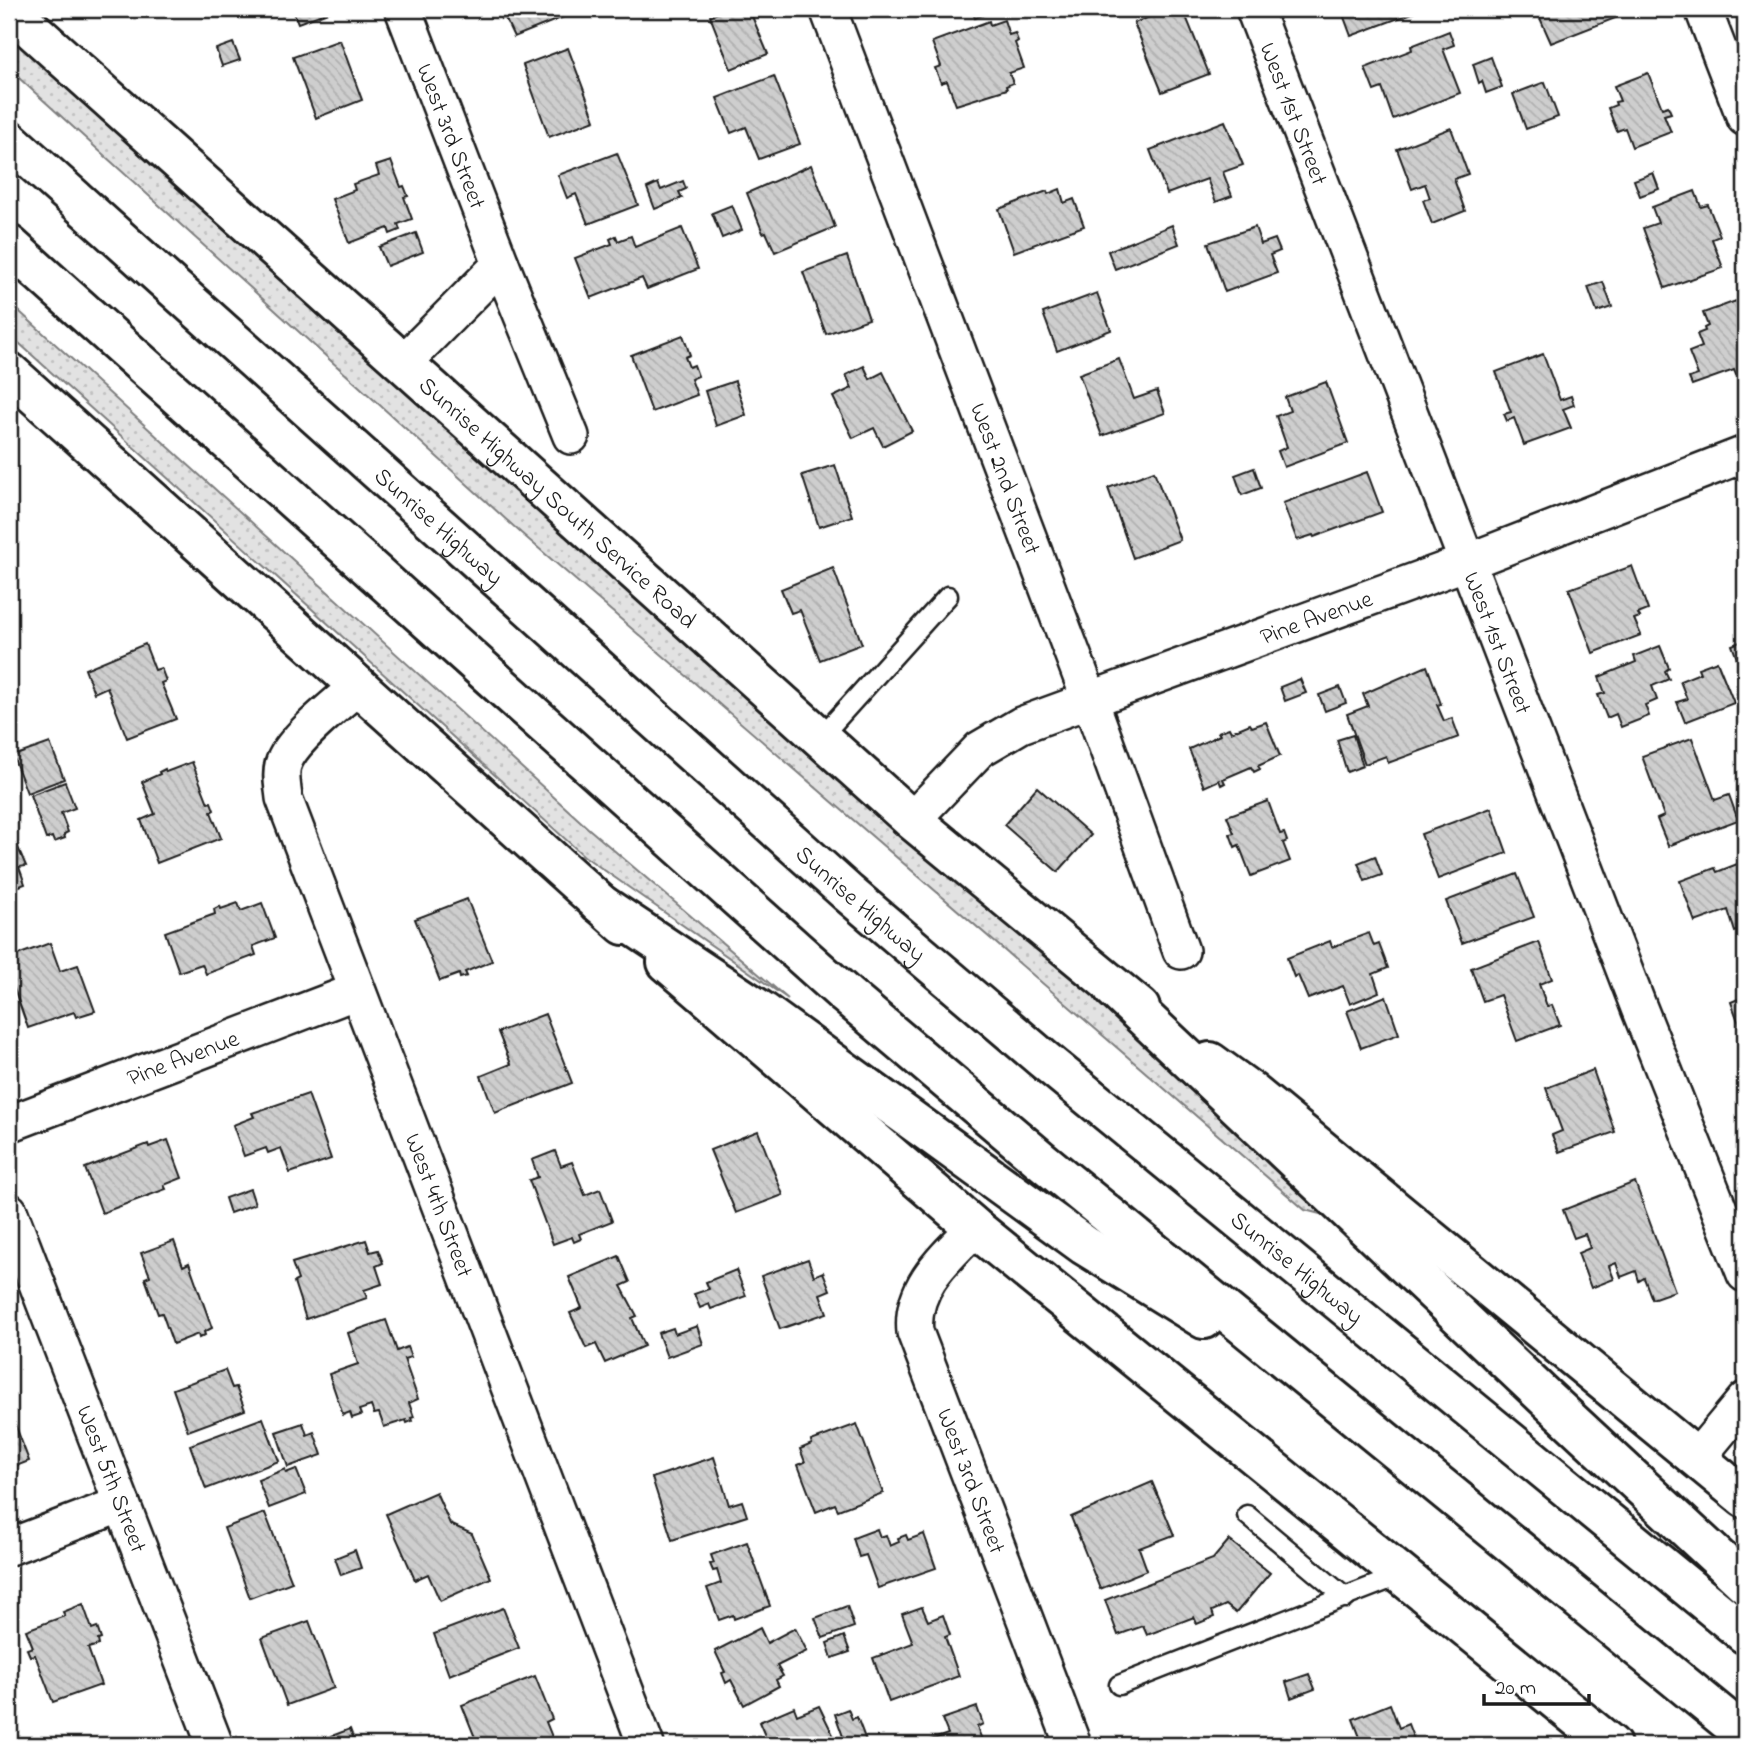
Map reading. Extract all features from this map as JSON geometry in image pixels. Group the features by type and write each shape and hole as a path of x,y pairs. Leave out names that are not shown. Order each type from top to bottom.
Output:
{"main road":[{"name":"Sunrise Highway South Service Road","path":"9,9 912,820 1113,988"},
{"name":"Sunrise Highway","path":"9,140 848,893 1042,1059 1745,1634"},
{"path":"9,245 846,995 1031,1151 1745,1735"},
{"path":"9,372 599,902 975,1228 1611,1745"},
{"path":"599,902 763,1012 1084,1245 1331,1397"},
{"path":"1113,988 1250,1091 1745,1498"},
{"path":"1113,988 1745,1583"}],"street":[{"name":"West 3rd Street","path":"403,9 501,264 571,436"},
{"name":"West 2nd Street","path":"828,9 1090,700 1181,951"},
{"name":"West 1st Street","path":"1254,9 1639,1008 1745,1274"},
{"path":"1703,9 1745,118"},
{"path":"404,362 501,264"},
{"name":"Pine Avenue","path":"912,820 980,749 1021,724 1466,562 1745,454"},
{"name":"West 4th Street","path":"358,686 298,741 282,765 281,780 289,814 646,1745"},
{"name":"Pine Avenue","path":"9,1124 357,991"},
{"name":"West 5th Street","path":"9,1211 215,1745"},
{"name":"West 3rd Street","path":"975,1228 938,1265 926,1284 918,1299 914,1316 915,1332 1073,1745"},
{"path":"1697,1458 1745,1400"},
{"path":"9,1547 122,1504"}],"lane":[{"path":"820,738 948,596"},
{"path":"1247,1516 1346,1598"},
{"path":"1119,1685 1401,1575"}],"shaded area":[{"path":"9,36 592,556 1211,1092 1336,1218 1305,1210 521,533 9,69"},
{"path":"9,302 589,829 788,999 584,856 9,334"}],"building":[{"path":"279,9 336,9 298,23 293,11 282,15"},
{"path":"497,9 581,10 514,37 505,18 501,19"},
{"path":"728,9 749,9 768,54 731,69 710,16"},
{"path":"971,9 1000,9 975,18"},
{"path":"1170,9 1183,9 1209,74 1162,92 1134,23"},
{"path":"1341,9 1413,9 1415,12 1351,36"},
{"path":"1536,9 1615,9 1618,17 1551,43"},
{"path":"1004,20 1009,35 1015,33 1018,41 1015,43 1024,68 1009,73 1013,83 1006,86 1007,89 956,105 947,81 941,83 935,68 941,66 932,42 989,21 990,25"},
{"path":"1449,31 1454,45 1443,49 1460,93 1393,119 1382,88 1374,91 1365,68 1412,50 1411,46"},
{"path":"340,40 362,100 316,118 293,57"},
{"path":"233,43 240,60 222,66 216,49"},
{"path":"568,48 595,120 549,137 523,65"},
{"path":"1491,57 1502,87 1486,93 1482,81 1479,83 1473,64"},
{"path":"1648,73 1662,108 1668,106 1671,113 1664,115 1671,132 1632,147 1625,128 1617,131 1608,108 1620,101 1614,86"},
{"path":"774,76 800,144 759,159 746,127 731,133 717,98"},
{"path":"1545,82 1558,117 1526,129 1513,94"},
{"path":"1225,121 1243,165 1223,172 1232,196 1216,202 1207,179 1167,194 1150,150"},
{"path":"1451,128 1468,174 1454,179 1465,211 1432,224 1423,200 1430,198 1425,184 1412,189 1397,149"},
{"path":"617,153 638,205 588,224 576,194 567,198 558,175"},
{"path":"391,161 401,187 404,186 408,196 404,197 412,219 398,224 400,230 390,234 388,228 349,243 332,199 355,190 353,184 379,175 376,166"},
{"path":"811,165 835,227 775,252 766,232 763,233 747,193"},
{"path":"1653,173 1659,189 1640,196 1634,180"},
{"path":"683,181 686,189 679,192 682,198 655,209 647,188 658,183 661,190"},
{"path":"1060,189 1064,203 1074,199 1084,226 1014,252 999,209 1047,191 1048,194"},
{"path":"1695,191 1701,207 1708,205 1720,236 1712,239 1723,268 1665,288 1643,228 1658,223 1652,207"},
{"path":"732,205 742,230 722,238 712,213"},
{"path":"1172,225 1179,244 1115,269 1108,251"},
{"path":"1255,227 1261,244 1275,239 1280,251 1270,255 1277,273 1225,292 1208,243"},
{"path":"682,228 698,269 647,289 642,278 591,298 575,258 612,244 610,239 616,236 618,241 631,236 635,247"},
{"path":"416,233 423,252 387,266 379,247"},
{"path":"847,256 869,319 826,334 803,272"},
{"path":"1603,282 1612,307 1597,312 1588,287"},
{"path":"1097,293 1111,330 1057,351 1043,313"},
{"path":"1736,301 1745,327 1744,372 1736,375 1734,370 1692,385 1689,378 1698,375 1689,352 1702,347 1697,334 1705,331 1704,328 1708,326 1703,313"},
{"path":"683,335 690,355 685,357 689,367 694,365 698,376 691,379 697,395 652,412 631,355"},
{"path":"1543,354 1560,400 1571,396 1574,405 1563,409 1571,428 1524,445 1514,418 1507,421 1504,414 1511,412 1496,372"},
{"path":"1119,359 1134,399 1157,391 1165,413 1102,436 1079,374"},
{"path":"864,366 870,379 883,372 912,431 883,446 874,428 853,438 833,397 852,388 846,375"},
{"path":"735,381 746,415 716,426 705,391"},
{"path":"1326,382 1348,443 1284,467 1278,451 1287,447 1276,416 1290,411 1285,397"},
{"path":"835,465 852,516 819,527 802,475"},
{"path":"1254,468 1261,488 1242,495 1235,475"},
{"path":"1154,471 1180,540 1133,558 1108,488"},
{"path":"1367,472 1382,512 1314,537 1313,535 1297,540 1283,503"},
{"path":"1632,566 1648,610 1634,619 1641,635 1593,653 1569,589"},
{"path":"833,568 862,644 820,660 800,610 791,613 781,589"},
{"path":"1745,640 1745,665 1740,667 1732,645"},
{"path":"145,644 155,670 161,668 166,681 161,683 176,719 127,738 107,687 94,693 85,669"},
{"path":"1660,646 1669,668 1665,671 1669,679 1652,686 1657,700 1645,705 1649,716 1621,727 1616,714 1607,718 1598,695 1605,693 1599,677 1636,662 1634,656"},
{"path":"1717,661 1734,703 1685,722 1677,702 1687,699 1680,681 1700,673 1698,668"},
{"path":"1427,666 1441,704 1437,705 1444,721 1452,718 1459,737 1388,763 1386,756 1365,764 1347,714 1368,706 1363,694"},
{"path":"1300,679 1306,693 1285,701 1280,687"},
{"path":"1340,687 1346,703 1325,711 1319,695"},
{"path":"1266,722 1280,756 1258,766 1260,769 1254,772 1251,767 1223,779 1225,783 1221,785 1219,780 1204,787 1189,749 1229,728 1231,732 1250,724 1252,727"},
{"path":"1353,735 1363,766 1347,772 1337,740"},
{"path":"1692,738 1715,800 1729,795 1738,820 1668,846 1657,819 1664,816 1642,756"},
{"path":"50,743 64,779 27,793 13,756"},
{"path":"192,762 208,803 211,802 214,810 211,812 221,838 157,863 141,820 155,814 142,782 165,769 166,772"},
{"path":"65,782 75,808 61,813 68,832 64,834 65,838 54,842 52,837 46,839 30,795"},
{"path":"1037,787 1091,835 1058,872 1004,825"},
{"path":"1268,801 1280,834 1284,833 1287,841 1283,843 1290,861 1251,876 1239,845 1235,847 1230,834 1234,833 1227,816"},
{"path":"1491,808 1507,853 1438,879 1421,834"},
{"path":"9,827 26,866 19,867 25,884 9,890"},
{"path":"1375,856 1382,875 1365,881 1358,863"},
{"path":"1745,861 1745,928 1735,932 1728,910 1695,922 1680,881 1715,868 1717,872"},
{"path":"1517,874 1534,917 1462,943 1446,901"},
{"path":"467,899 492,961 465,972 467,976 460,978 459,974 440,981 415,919"},
{"path":"238,903 241,911 262,903 275,938 253,946 256,955 206,974 202,964 179,972 165,932 215,914 214,909 220,906 221,909"},
{"path":"1369,933 1374,946 1379,944 1388,968 1373,974 1379,992 1350,1004 1343,986 1308,999 1298,975 1294,977 1287,958 1330,941 1332,947"},
{"path":"1539,942 1552,979 1539,984 1547,1006 1552,1005 1560,1025 1517,1041 1500,995 1483,1001 1471,968"},
{"path":"50,943 60,971 78,965 95,1011 76,1017 74,1012 28,1028 9,974 9,958"},
{"path":"1386,996 1399,1034 1361,1048 1347,1011"},
{"path":"1745,996 1745,1040 1731,1002"},
{"path":"545,1014 572,1083 495,1113 481,1076 511,1064 498,1032"},
{"path":"1593,1070 1615,1132 1559,1152 1552,1135 1562,1131 1546,1088"},
{"path":"308,1094 331,1159 290,1173 281,1148 268,1153 266,1148 244,1156 233,1125 254,1117 252,1113"},
{"path":"758,1131 783,1195 736,1213 710,1150"},
{"path":"168,1140 182,1178 164,1185 166,1189 102,1213 85,1168 148,1144 149,1147"},
{"path":"555,1151 561,1166 572,1162 585,1195 600,1189 612,1221 579,1234 581,1239 574,1242 572,1237 553,1244 529,1180 538,1177 532,1160"},
{"path":"1635,1182 1675,1291 1652,1299 1644,1278 1639,1281 1636,1271 1621,1277 1616,1263 1609,1266 1614,1279 1591,1288 1578,1253 1590,1248 1585,1234 1574,1238 1563,1210"},
{"path":"250,1189 255,1204 230,1213 225,1198"},
{"path":"366,1240 370,1252 378,1250 383,1263 376,1266 382,1284 364,1290 367,1298 306,1319 294,1282 298,1280 292,1263"},
{"path":"174,1241 183,1266 189,1263 212,1328 199,1338 198,1334 173,1344 145,1278 150,1276 141,1253"},
{"path":"619,1256 630,1282 621,1286 637,1316 632,1318 644,1346 605,1363 596,1344 586,1348 570,1313 582,1308 569,1277"},
{"path":"808,1259 814,1276 823,1272 830,1290 820,1294 827,1313 780,1329 761,1276"},
{"path":"736,1270 746,1296 711,1309 709,1304 700,1308 694,1294 709,1289 706,1282"},
{"path":"386,1320 397,1351 407,1347 411,1357 404,1359 418,1399 409,1403 414,1417 411,1418 412,1421 407,1423 406,1420 384,1427 379,1413 374,1414 371,1406 359,1410 361,1415 352,1418 350,1412 343,1415 329,1374 358,1364 348,1333"},
{"path":"697,1326 703,1344 667,1357 658,1333 673,1328 675,1334"},
{"path":"225,1370 232,1388 236,1387 245,1410 188,1431 173,1389"},
{"path":"9,1408 29,1461 16,1466 18,1473 9,1476"},
{"path":"263,1418 279,1461 206,1489 190,1445"},
{"path":"303,1423 307,1435 314,1432 322,1455 288,1467 276,1432"},
{"path":"857,1424 883,1493 838,1510 835,1504 816,1512 798,1465 805,1462 800,1449 812,1444 811,1441"},
{"path":"714,1457 729,1505 742,1501 747,1516 672,1540 652,1478"},
{"path":"285,1469 286,1473 296,1469 306,1494 269,1508 258,1480"},
{"path":"1152,1482 1174,1535 1139,1548 1147,1570 1100,1589 1071,1517"},
{"path":"436,1492 450,1524 472,1534 491,1578 440,1601 428,1574 415,1580 386,1514"},
{"path":"265,1513 292,1582 250,1598 224,1528"},
{"path":"877,1529 880,1537 886,1535 890,1546 906,1535 908,1540 924,1534 936,1568 878,1588 866,1555 859,1557 853,1538"},
{"path":"1229,1540 1270,1573 1236,1613 1226,1605 1212,1611 1214,1617 1197,1624 1194,1617 1147,1635 1143,1626 1118,1635 1105,1600 1213,1559"},
{"path":"747,1542 770,1606 734,1619 733,1615 719,1620 707,1588 721,1583 717,1570 713,1571 710,1564 714,1563 711,1555"},
{"path":"355,1550 361,1568 341,1575 335,1558"},
{"path":"83,1604 92,1629 97,1627 101,1639 98,1640 99,1645 88,1648 101,1685 53,1702 35,1655 30,1656 27,1649 33,1647 26,1630 65,1616 63,1612"},
{"path":"847,1606 854,1627 823,1638 815,1618"},
{"path":"922,1607 928,1621 943,1615 950,1635 945,1637 959,1676 889,1702 873,1658 913,1643 902,1614"},
{"path":"503,1608 519,1648 449,1675 434,1634"},
{"path":"309,1621 334,1688 287,1705 262,1638"},
{"path":"760,1628 767,1643 795,1628 807,1651 777,1666 783,1676 776,1680 779,1686 744,1705 731,1680 726,1683 722,1673 725,1672 715,1651"},
{"path":"844,1636 850,1652 832,1658 827,1643"},
{"path":"1309,1674 1315,1689 1291,1698 1286,1682"},
{"path":"535,1676 552,1719 546,1722 552,1737 533,1745 496,1745 494,1740 478,1745 462,1705"},
{"path":"1390,1704 1399,1728 1408,1724 1416,1745 1347,1745 1361,1740 1353,1719"},
{"path":"819,1706 838,1745 769,1745 759,1722 794,1707 797,1715"},
{"path":"977,1707 983,1724 977,1727 984,1745 917,1745 948,1734 942,1719"},
{"path":"848,1709 852,1719 857,1717 866,1741 846,1745 835,1714"},
{"path":"350,1729 356,1745 308,1745"}]}
